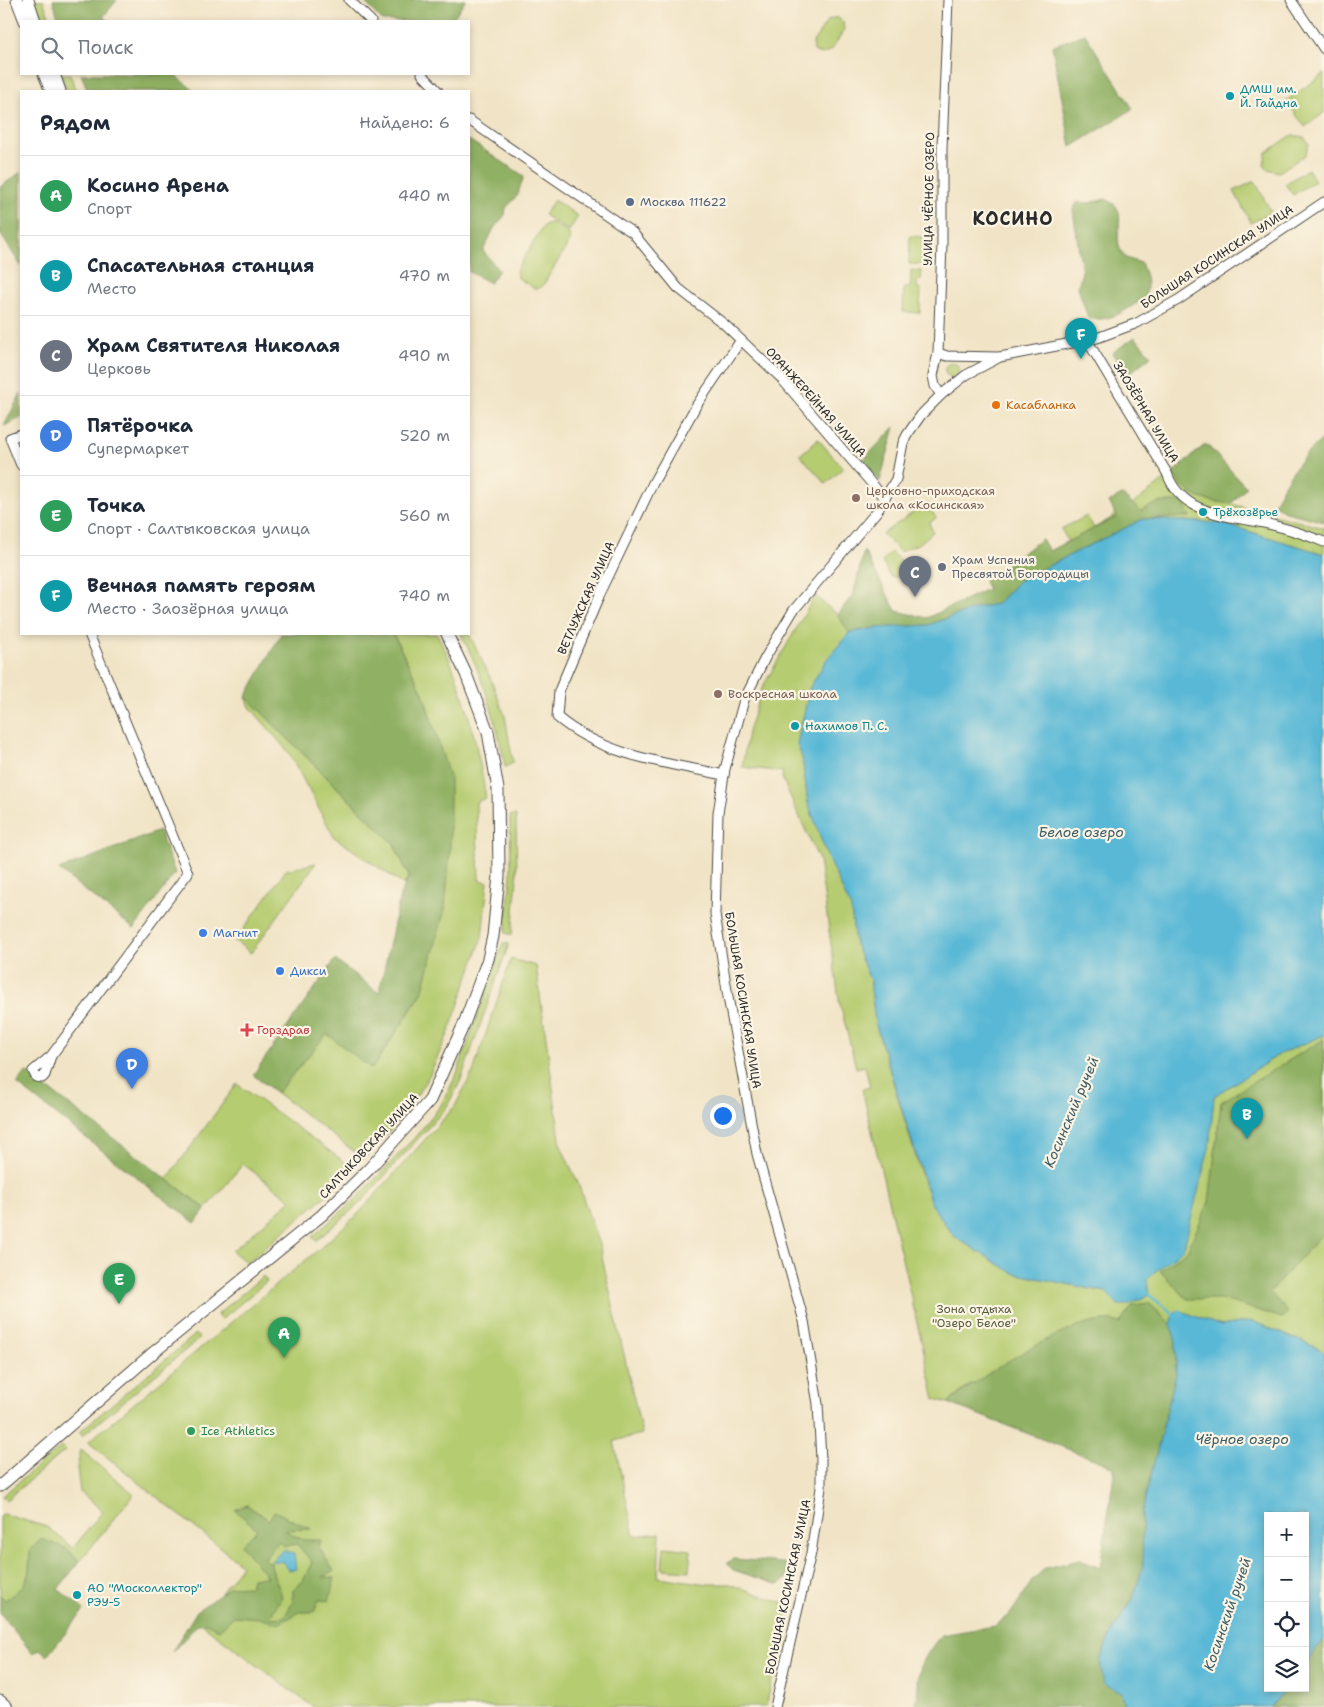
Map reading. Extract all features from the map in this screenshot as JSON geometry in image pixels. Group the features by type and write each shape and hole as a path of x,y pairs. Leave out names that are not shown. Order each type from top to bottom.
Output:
{"main road":[{"path":"17,0 25,20"},
{"path":"28,0 35,20"},
{"path":"44,75 51,90"},
{"path":"54,75 60,90"},
{"name":"САЛТЫКОВСКАЯ УЛИЦА","path":"0,1486 161,1346 322,1215 420,1114 435,1092 473,1003 488,959 493,936 499,876 498,789 488,732 466,674 448,635"},
{"path":"0,1701 7,1707"}],"street":[{"path":"349,0 369,20"},
{"name":"УЛИЦА ЧЁРНОЕ ОЗЕРО","path":"942,395 935,386 933,376 938,353 942,244 944,80 948,0"},
{"path":"1291,0 1324,48"},
{"path":"423,75 437,90"},
{"name":"ОРАНЖЕРЕЙНАЯ УЛИЦА","path":"470,121 633,233 678,288 741,340 780,377 885,500"},
{"name":"БОЛЬШАЯ КОСИНСКАЯ УЛИЦА","path":"775,1707 810,1553 821,1488 821,1460 818,1404 804,1321 757,1154 715,914 718,813 736,722 744,700 776,637 793,611 868,525 885,500 896,479 903,443 907,435 921,415 942,395 966,375 1000,357 1087,340 1137,322 1178,300 1324,202"},
{"name":"ВЕТЛУЖСКАЯ УЛИЦА","path":"724,775 635,757 571,729 557,717 559,691 601,592 653,482 696,406 741,340"},
{"name":"ЗАОЗЁРНАЯ УЛИЦА","path":"1087,340 1167,473 1172,487 1186,501 1200,508 1276,526 1324,542"},
{"path":"938,353 947,356 1000,357"},
{"path":"961,356 969,367 966,375"},
{"path":"20,434 10,438 20,463"},
{"path":"51,1056 188,873 89,635"}],"green space":[{"path":"35,0 43,0 51,20 42,20"},
{"path":"53,0 117,0 103,17 107,20 59,20"},
{"path":"363,0 466,0 452,20 381,20"},
{"path":"837,17 843,22 844,30 835,45 824,54 814,51 813,42 828,20"},
{"path":"1085,34 1133,109 1071,147 1052,46"},
{"path":"1324,74 1324,113 1305,127 1286,101"},
{"path":"61,75 70,75 76,90 67,90"},
{"path":"81,75 175,75 192,89 191,90 88,90"},
{"path":"1292,135 1304,137 1309,144 1305,155 1279,172 1267,169 1264,164 1266,153"},
{"path":"470,141 524,176 517,196 506,208 505,215 494,228 483,251 499,270 490,283 470,273"},
{"path":"1308,169 1315,181 1293,195 1285,184"},
{"path":"20,173 20,264 0,233 0,187"},
{"path":"1255,181 1271,212 1251,223 1234,191"},
{"path":"1105,199 1114,204 1118,210 1120,217 1118,242 1121,250 1126,258 1141,263 1147,286 1142,300 1116,315 1096,319 1088,318 1078,287 1082,272 1073,210 1077,202 1090,203"},
{"path":"554,200 578,216 569,231 544,215"},
{"path":"552,222 569,233 570,241 542,287 535,289 518,278 516,271 544,225"},
{"path":"910,236 923,237 922,264 909,264"},
{"path":"911,270 922,271 921,280 917,281 917,288 921,288 920,313 903,312 904,288 910,288"},
{"path":"1135,337 1151,356 1127,375 1112,353"},
{"path":"949,363 955,363 959,370 955,377 949,377 945,373 945,367"},
{"path":"20,395 20,418 4,426"},
{"path":"895,427 880,481 861,462"},
{"path":"1324,438 1324,522 1287,512 1274,505 1283,486 1295,468 1308,452"},
{"path":"818,439 843,468 826,484 800,455"},
{"name":"Зона отдыха \"Озеро Белое\"","path":"1206,444 1246,487 1231,504 1324,528 1324,554 1221,523 1143,519 1020,580 1008,591 827,659 810,687 797,744 802,757 808,803 829,861 851,908 855,944 870,980 875,1022 932,1206 955,1237 1013,1273 1106,1292 1147,1279 1163,1263 1174,1258 1209,1148 1214,1096 1280,1054 1324,1035 1324,1353 1320,1349 1252,1321 1221,1326 1179,1310 1174,1314 1171,1324 970,1385 948,1403 935,1399 862,1089 870,1087 865,1066 856,1068 839,1000 819,860 782,778 783,772 742,767 748,732 762,688 815,596 838,615 854,593 864,551 896,611 927,618 988,589 984,581 1042,539 1049,551 1068,541 1061,529 1087,516 1094,528 1124,510 1180,467"},
{"path":"1206,444 1246,487 1231,504 1197,497 1184,488 1173,473"},
{"path":"1122,495 1140,511 1160,502 1183,502 1190,517 1143,519 1020,580 997,604 980,607 928,625 876,628 849,633 838,615 854,593 864,551 896,611 927,618 988,589 984,581 1042,539 1049,551 1117,517 1109,502"},
{"path":"927,503 936,518 929,523 933,532 920,543 900,552 882,534"},
{"path":"891,552 917,577 891,577 882,562"},
{"path":"280,635 394,635 423,693 450,779 450,851 445,909 422,993 372,1069 327,1034 277,1093 253,1075 335,960 379,993 400,896 409,876 394,844 246,697"},
{"path":"394,635 437,635 455,672 462,693 474,735 486,798 476,802 479,880 488,882 482,938 449,1032 429,1076 404,1115 364,1159 277,1093 327,1033 372,1069 422,993 423,693"},
{"path":"462,635 469,635 490,677 505,716 513,763 505,767 488,699"},
{"path":"246,697 394,844 409,876 404,885 334,837 289,753 250,707"},
{"path":"516,815 517,878 512,935 505,933 511,877 510,816"},
{"path":"159,831 175,873 134,929 59,870"},
{"path":"316,863 251,953 235,941 286,870"},
{"path":"503,943 509,944 460,1082 446,1108 360,1203 316,1241 312,1237 356,1199 415,1137 441,1105 456,1076"},
{"path":"511,959 536,966 561,1146 578,1183 600,1248 642,1434 614,1441 634,1536 660,1533 658,1577 708,1584 730,1584 783,1603 787,1610 786,1617 766,1707 313,1707 199,1622 242,1565 88,1442 319,1249 358,1214 455,1106 473,1072"},
{"path":"1324,1039 1324,1232 1270,1292 1288,1312 1282,1318 1221,1299 1187,1299 1160,1271 1187,1251 1209,1202 1221,1102"},
{"path":"26,1072 206,1209 195,1223 17,1084"},
{"path":"237,1084 356,1170 247,1263 232,1251 291,1200 243,1164 206,1209 167,1179"},
{"path":"263,1276 267,1281 221,1320 217,1315"},
{"path":"1149,1303 1171,1324 1176,1342 1176,1374 1142,1512 1143,1567 1132,1601 1112,1631 1125,1707 915,1707 922,1664 941,1635 995,1626 1011,1613 1032,1581 1045,1568 1080,1560 1100,1568 1114,1474 1112,1466 948,1403 1006,1363 1057,1335 1081,1326 1103,1321 1120,1323 1133,1305"},
{"path":"196,1334 200,1338 82,1436 79,1432"},
{"path":"62,1446 66,1450 6,1500 2,1496"},
{"path":"81,1450 134,1494 80,1561 66,1548 30,1551 28,1576 24,1586 5,1601 0,1595 0,1517 3,1514 47,1527 73,1548 103,1511 80,1492 77,1468"},
{"path":"247,1505 269,1520 274,1511 311,1529 284,1530 303,1540 321,1540 319,1548 334,1571 322,1577 335,1577 329,1601 319,1600 314,1612 300,1612 278,1624 259,1618 234,1616 219,1630 206,1623 198,1624 172,1652 197,1611 230,1587 250,1586 252,1578 267,1577 241,1545 257,1529 235,1510","holes":["279,1541 284,1546 297,1544 312,1562 303,1581 293,1590 293,1602 284,1617 269,1618 282,1597 271,1563 264,1559"]},
{"path":"41,1539 66,1548 80,1561 58,1589 84,1610 47,1656 40,1649 32,1653 0,1613 0,1595 5,1600 23,1585 28,1575 30,1551"},
{"path":"664,1547 691,1550 689,1571 662,1569"},
{"path":"733,1559 784,1563 788,1571 786,1579 780,1584 776,1584 733,1570 727,1563"},
{"path":"1324,1640 1324,1707 1271,1707 1283,1692 1309,1692 1309,1659"}],"water":[{"name":"Белое озеро","path":"1143,519 1221,523 1324,554 1324,1035 1280,1054 1214,1096 1209,1148 1184,1247 1147,1279 1149,1295 1127,1305 1118,1305 1106,1292 1013,1273 955,1237 932,1206 875,1022 870,980 855,944 851,908 829,861 808,803 802,757 797,744 810,687 827,659 849,633 876,628 928,625 980,607 997,604 1020,580"},
{"name":"Чёрное озеро","path":"1179,1310 1221,1326 1252,1321 1320,1349 1324,1353 1324,1640 1309,1659 1309,1512 1264,1512 1264,1692 1283,1692 1271,1707 1125,1707 1122,1692 1104,1684 1100,1661 1112,1631 1132,1601 1143,1567 1142,1512 1176,1374 1176,1342 1171,1324 1174,1314"},
{"path":"284,1550 294,1554 296,1569 289,1570 283,1562 271,1561"}],"waterway":[{"name":"Косинский ручей","path":"1148,1294 1175,1315"}],"place":[{"name":"ДМШ им. Й. Гайдна","path":"1230,96"},
{"name":"Москва 111622","path":"630,202"},
{"name":"Вечная память героям","path":"1081,359"},
{"name":"Касабланка","path":"996,405"},
{"name":"Церковно-приходская школа «Косинская»","path":"856,498"},
{"name":"Трёхозёрье","path":"1203,512"},
{"name":"Храм Успения Пресвятой Богородицы","path":"942,567"},
{"name":"Храм Святителя Николая","path":"915,597"},
{"name":"Воскресная школа","path":"718,694"},
{"name":"Нахимов П. С.","path":"795,726"},
{"name":"Магнит","path":"203,933"},
{"name":"Дикси","path":"280,971"},
{"name":"Горздрав","path":"247,1030"},
{"name":"Пятёрочка","path":"132,1089"},
{"name":"Спасательная станция","path":"1247,1139"},
{"name":"Точка","path":"119,1304"},
{"name":"Косино Арена","path":"284,1358"},
{"name":"Ice Athletics","path":"191,1431"},
{"name":"АО \"Москоллектор\" РЭУ-5","path":"77,1595"}],"district":[{"name":"КОСИНО","path":"1013,219"}]}
